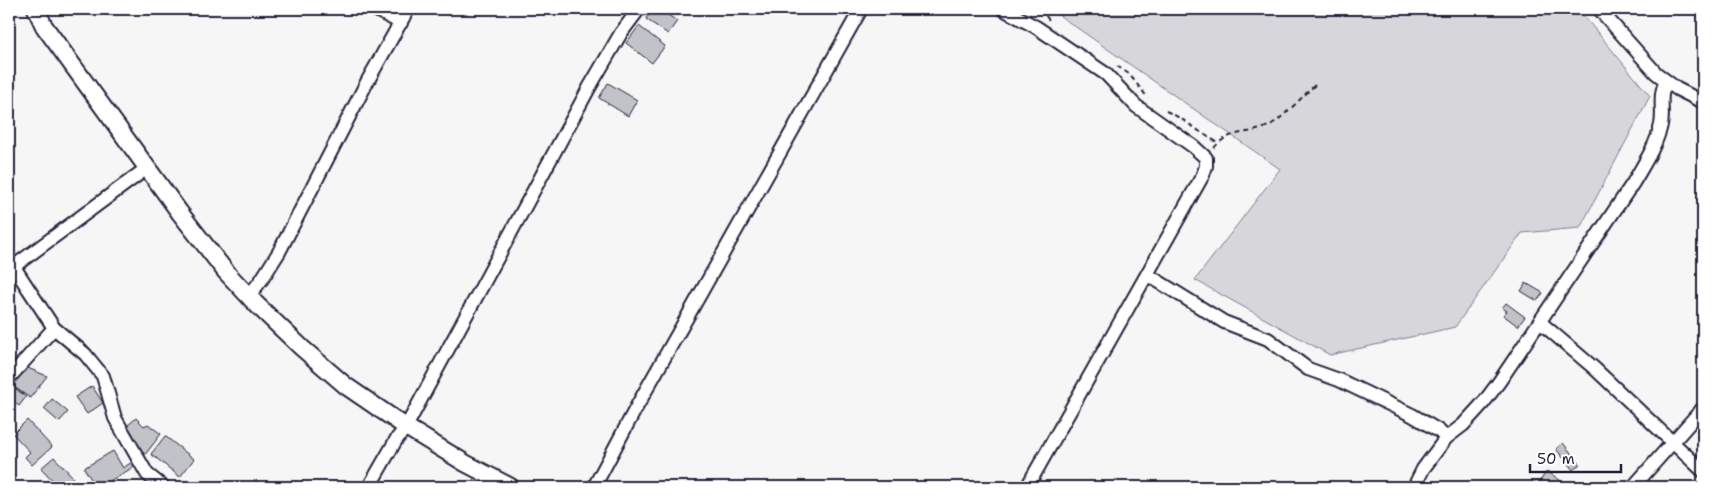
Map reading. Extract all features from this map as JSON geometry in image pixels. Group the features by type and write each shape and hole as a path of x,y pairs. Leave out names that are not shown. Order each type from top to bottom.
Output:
{"street":[{"path":"36,9 44,26 147,168 226,272 249,296 302,348 346,386 406,428 465,463 512,487"},
{"path":"374,9 401,23"},
{"path":"249,296 279,252 367,82 408,9"},
{"path":"369,487 396,440 406,428 589,88 621,33 639,9"},
{"path":"594,487 637,406 861,9"},
{"path":"1003,9 1036,27 1106,74 1136,106 1194,147 1206,158 1203,176 1027,487"},
{"path":"1598,9 1666,82 1703,102"},
{"path":"1414,487 1423,469 1446,438 1463,425 1484,402 1633,183 1651,153 1660,128 1662,97 1666,82"},
{"path":"147,168 11,268 54,328 85,354 100,372 110,396 115,418 147,474 164,487"},
{"path":"1148,275 1224,322 1268,339 1308,369 1339,380 1403,410 1439,431 1446,438"},
{"path":"1540,322 1594,368 1703,470"},
{"path":"9,378 54,328"},
{"path":"1633,487 1703,408"}],"path":[{"path":"1206,158 1222,140 1240,132 1259,130 1272,124 1316,84"}],"shaded area":[{"path":"1050,9 1578,9 1650,96 1580,228 1522,233 1455,327 1330,355 1195,280 1280,169"}],"building":[{"path":"653,9 659,9 677,21 668,34 646,19"},
{"path":"639,26 665,46 652,63 626,43"},
{"path":"608,83 637,100 628,116 599,98"},
{"path":"1526,283 1543,293 1537,301 1521,291"},
{"path":"1506,303 1525,317 1518,326 1503,315 1507,311 1502,308"},
{"path":"23,366 47,376 30,398 10,384"},
{"path":"11,385 26,397 19,406 9,398 9,388"},
{"path":"92,386 103,403 87,414 75,397"},
{"path":"52,399 68,412 59,422 44,409"},
{"path":"136,418 144,426 148,424 161,434 144,456 126,427"},
{"path":"27,420 52,447 32,465 25,457 30,452 13,434"},
{"path":"165,436 194,459 180,477 151,454"},
{"path":"1563,443 1580,464 1573,470 1556,449"},
{"path":"113,451 123,468 132,462 134,467 96,487 84,468"},
{"path":"54,457 73,477 62,487 59,487 41,468"},
{"path":"1547,471 1561,481 1557,487 1540,487 1537,485"}]}
